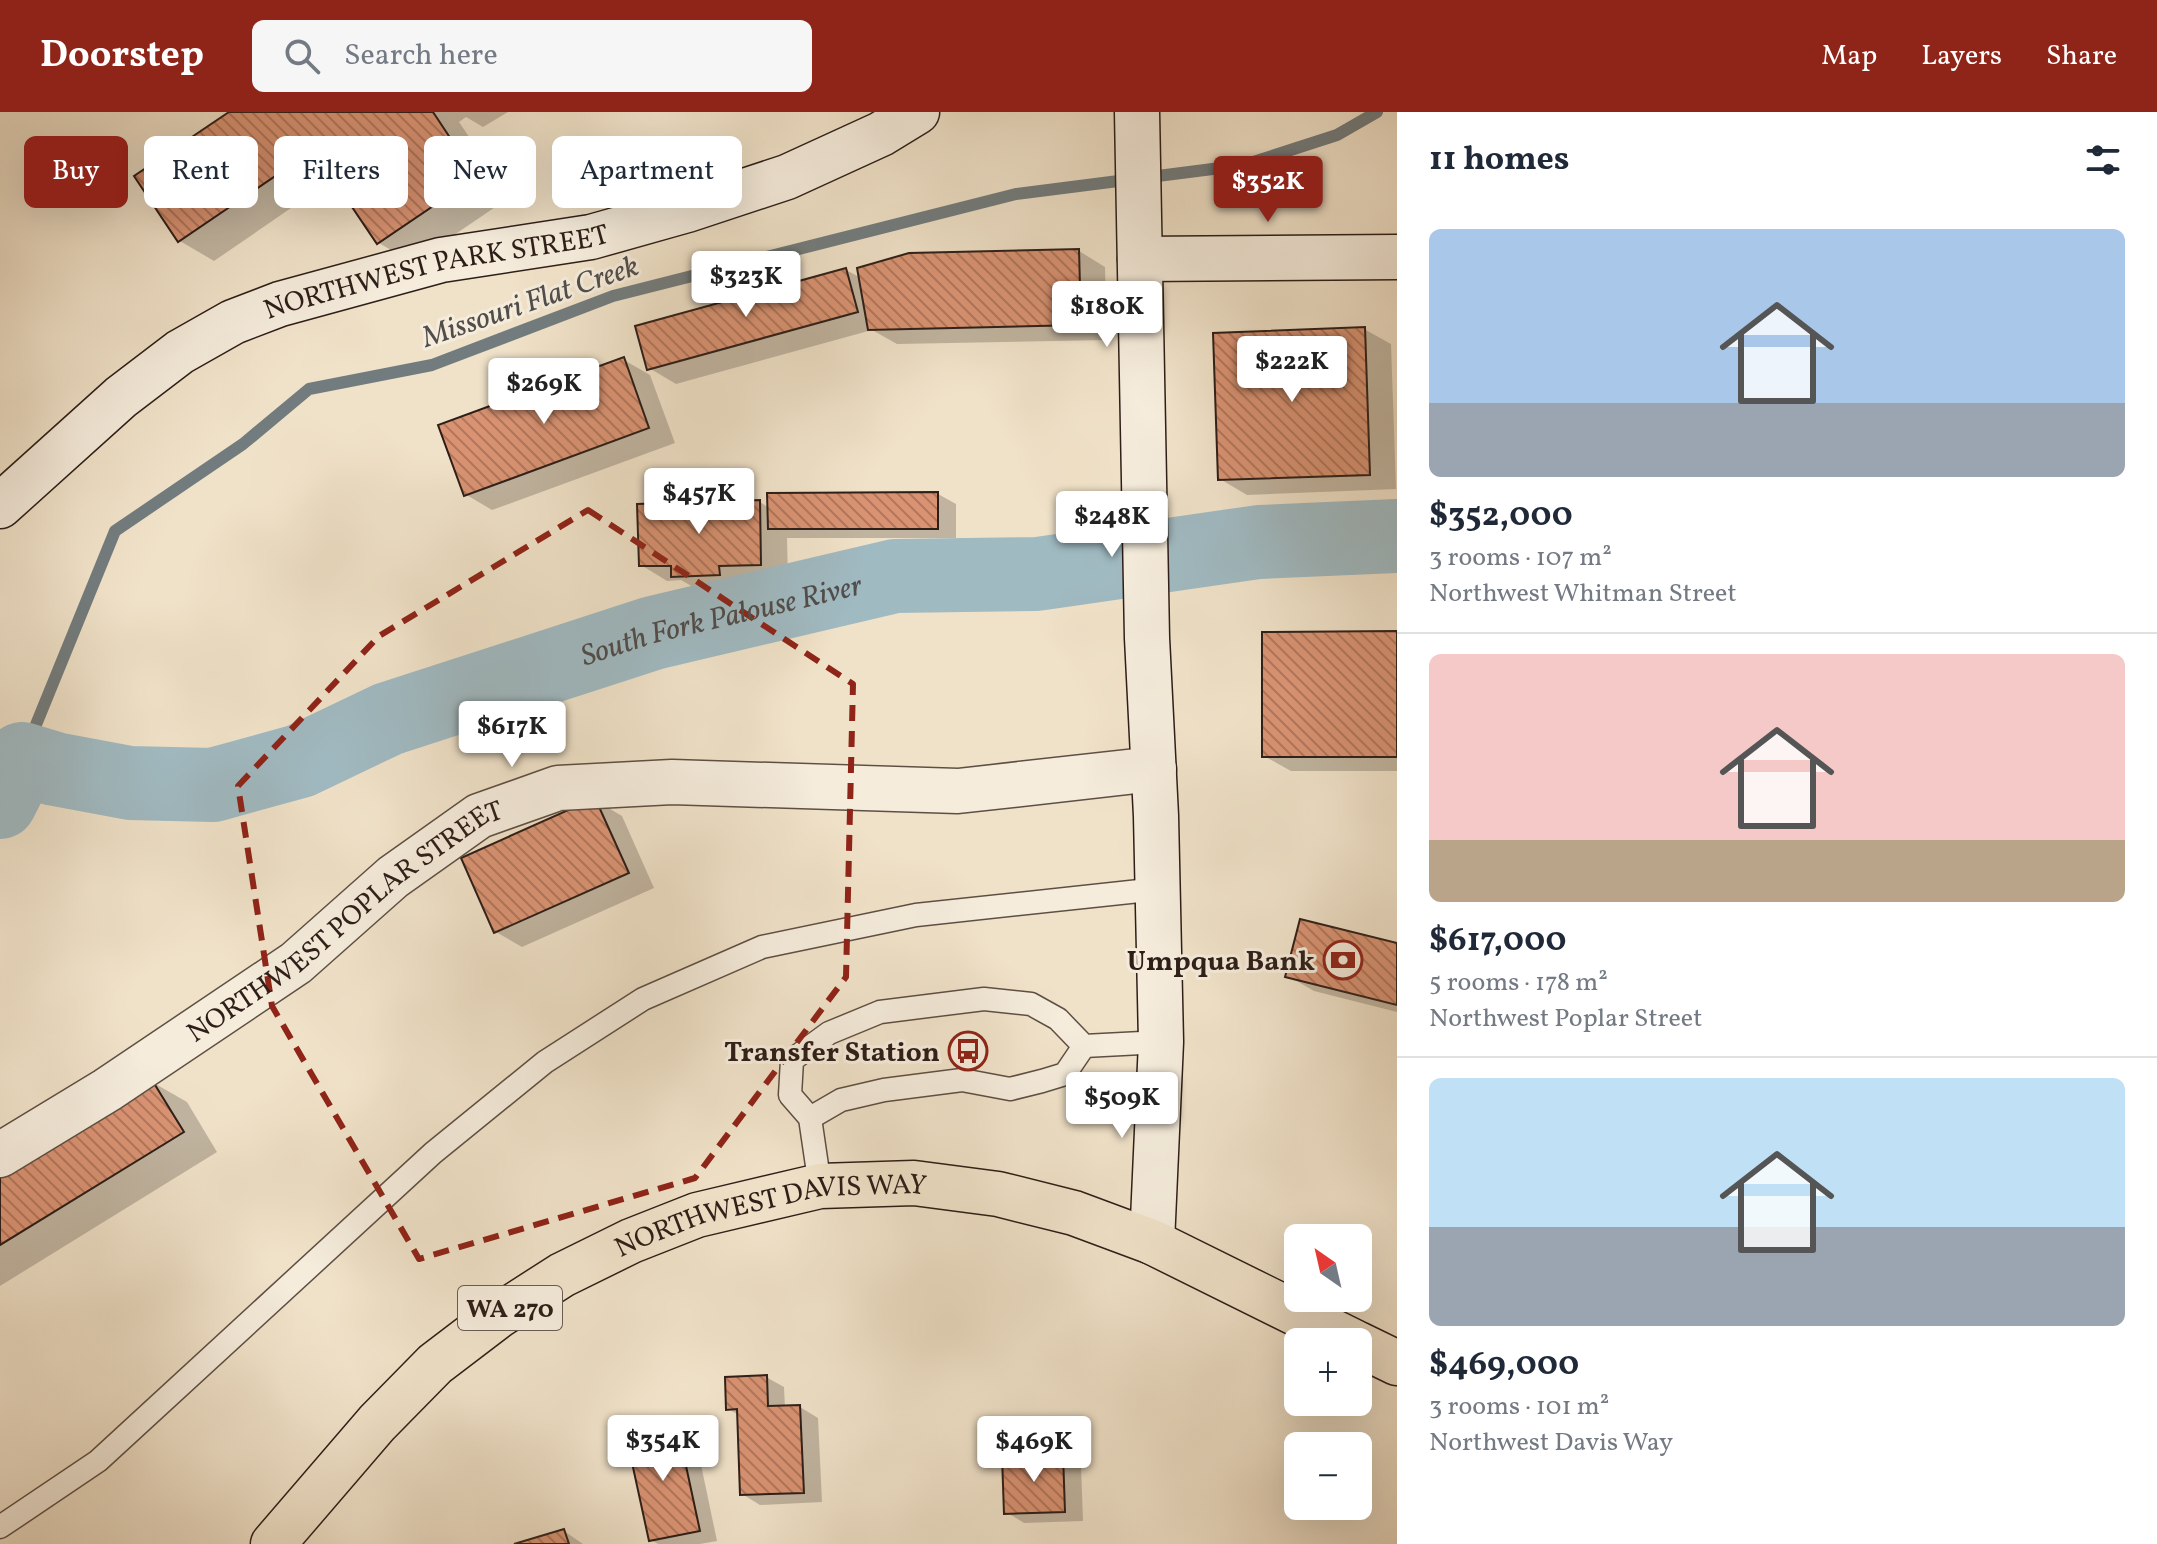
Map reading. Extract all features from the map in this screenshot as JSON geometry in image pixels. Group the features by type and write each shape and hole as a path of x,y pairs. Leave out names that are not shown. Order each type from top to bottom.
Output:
{"main road":[{"name":"NORTHWEST DAVIS WAY","path":"273,1544 377,1423 435,1364 498,1316 562,1275 631,1241 697,1215 820,1186 914,1183 998,1194 1074,1213 1152,1242 1326,1328"},
{"name":"NORTHWEST DAVIS WAY","path":"1372,1351 1397,1363"}],"street":[{"name":"NORTHWEST PARK STREET","path":"0,506 121,397 180,352 233,322 280,304 441,260 591,237 687,210 787,177 881,134 917,112"},
{"path":"1138,132 1147,638 1154,769 1161,1042 1152,1242"},
{"path":"1141,240 1397,257"},
{"name":"NORTHWEST POPLAR STREET","path":"0,1155 107,1090 296,963 393,877 479,816 558,788 672,782 958,791 1154,769"}],"lane":[{"path":"0,1527 98,1461 446,1143 545,1062 643,999 762,947 916,915 1158,889"},
{"path":"820,1186 810,1118 790,1095 792,1060 829,1033 880,1012 984,999 1031,1004 1058,1019 1084,1046 1161,1042"},
{"path":"810,1118 841,1100 884,1090 962,1080 1010,1089 1042,1081 1065,1074 1084,1046"}],"highlighted area":[{"path":"588,510 853,684 846,977 695,1178 419,1259 272,1006 238,786 379,636"}],"building":[{"path":"229,112 433,112 449,136 424,136 424,208 430,208 377,244 353,208 408,208 408,136 274,136 274,177 258,188 258,136 193,136"},
{"path":"144,169 144,191 134,176"},
{"path":"155,208 228,208 178,242"},
{"path":"1079,249 1081,325 868,330 857,268 909,253"},
{"path":"846,268 858,312 647,370 635,326"},
{"path":"1365,327 1370,475 1218,480 1213,333"},
{"path":"624,357 649,428 464,496 438,425"},
{"path":"938,492 938,529 768,529 767,493"},
{"path":"760,500 761,565 719,566 720,575 671,577 671,566 639,566 637,504"},
{"path":"1397,631 1397,757 1262,757 1262,632"},
{"path":"595,798 629,873 494,933 461,858"},
{"name":"Umpqua Bank","path":"1300,919 1397,943 1397,1005 1285,977"},
{"path":"152,1080 184,1132 0,1245 0,1173"},
{"path":"767,1375 768,1406 800,1405 804,1493 740,1495 737,1409 726,1410 725,1377"},
{"path":"677,1424 700,1531 649,1541 626,1435"},
{"path":"1063,1454 1065,1512 1004,1514 1002,1456"},
{"path":"564,1529 569,1544 514,1544"}],"waterway":[{"name":"Missouri Flat Creek","path":"22,759 115,531 243,444 309,389 432,365 613,296 1016,194 1244,165 1337,135 1377,112"},
{"name":"South Fork Palouse River","path":"0,802 22,759 55,769 130,783 213,785 300,761 388,719 653,633 895,576 1037,574 1259,542 1397,536"}],"place":[{"name":"Umpqua Bank","path":"1343,960"},
{"name":"Transfer Station","path":"968,1051"}]}
